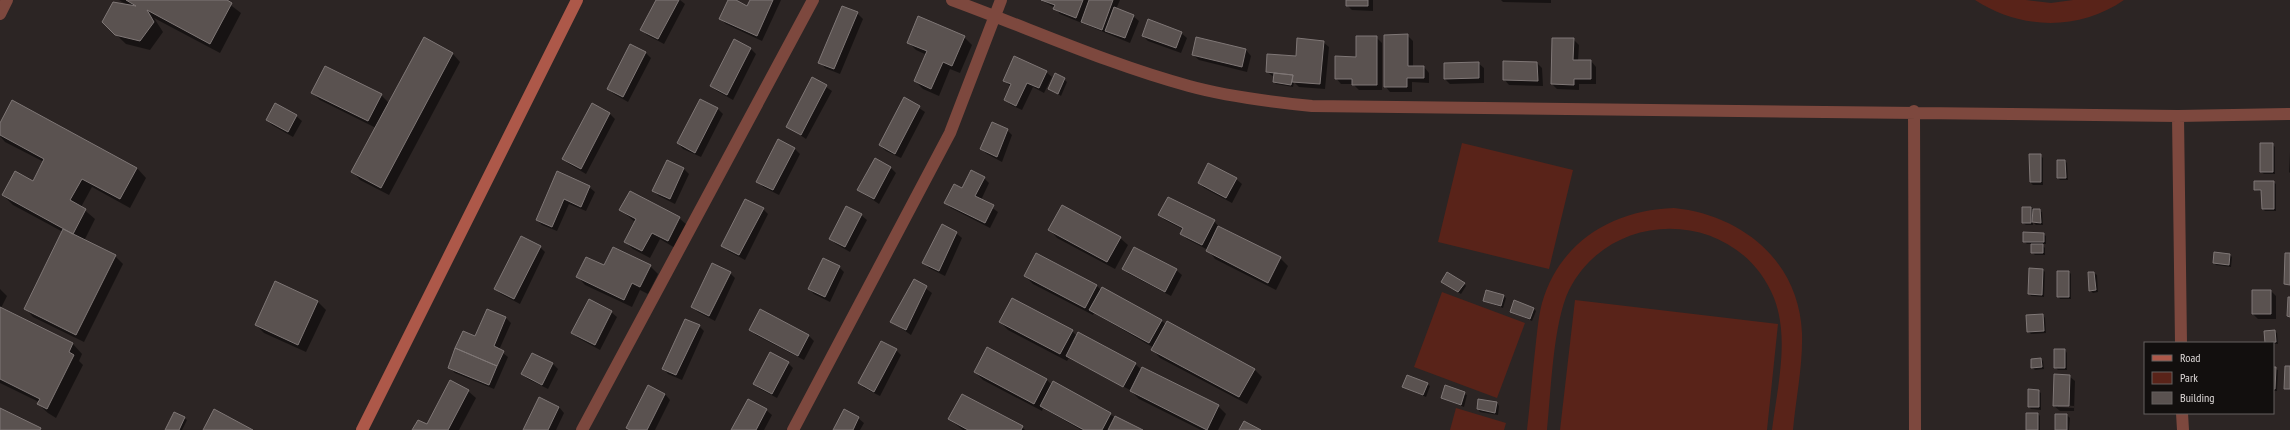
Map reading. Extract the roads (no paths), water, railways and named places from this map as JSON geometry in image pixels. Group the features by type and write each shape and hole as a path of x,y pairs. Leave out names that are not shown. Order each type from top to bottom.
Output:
{"street":[{"path":"362,430 577,0"},
{"path":"582,430 813,0"},
{"path":"952,0 1119,64 1191,87 1250,98 1312,106 1914,111 2178,116 2290,114"},
{"path":"793,430 950,132 1001,0"},
{"path":"1914,111 1915,430"},
{"path":"2178,116 2181,342"},
{"path":"2182,414 2183,430"}]}
